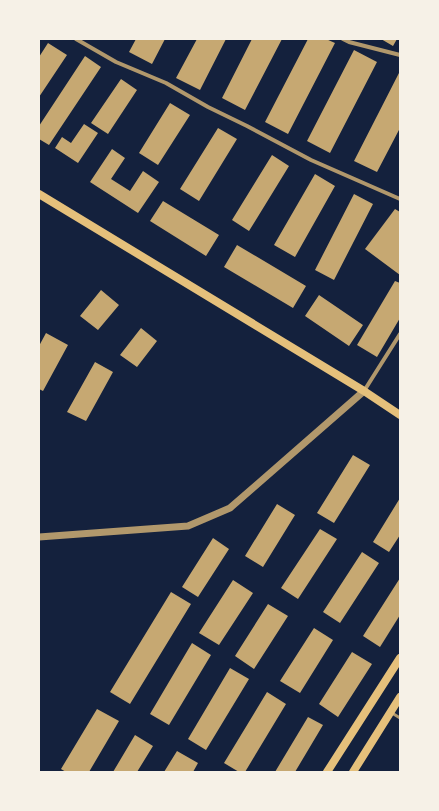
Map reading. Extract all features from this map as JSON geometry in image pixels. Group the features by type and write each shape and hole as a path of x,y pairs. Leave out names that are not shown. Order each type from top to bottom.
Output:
{"main road":[{"path":"39,194 364,391 400,415"},
{"path":"327,772 400,658"},
{"path":"353,772 400,697"}],"street":[{"path":"76,39 116,62 166,83 208,107 248,126 312,160 400,199"},
{"path":"343,39 349,42 400,55"},
{"path":"39,537 188,526 230,508 364,391 400,334"}],"lane":[{"path":"391,712 400,718"}],"building":[{"path":"136,39 165,39 152,64 129,52"},
{"path":"197,39 226,39 200,90 176,78"},
{"path":"252,39 282,39 245,110 222,98"},
{"path":"308,39 326,39 335,43 288,134 265,122"},
{"path":"381,39 397,39 393,46"},
{"path":"48,43 67,55 39,97 39,57"},
{"path":"354,50 377,62 330,153 307,141"},
{"path":"85,56 101,67 49,145 39,139 39,126"},
{"path":"400,71 400,128 377,172 354,161"},
{"path":"121,79 137,90 108,134 91,123"},
{"path":"170,103 190,115 158,165 139,153"},
{"path":"84,124 98,133 78,163 55,148 62,137 71,143"},
{"path":"218,128 237,139 199,201 180,189"},
{"path":"112,149 125,158 111,179 130,191 143,171 159,182 138,213 90,182"},
{"path":"272,155 289,166 249,231 232,220"},
{"path":"315,174 335,186 295,257 274,245"},
{"path":"354,194 373,204 334,280 315,270"},
{"path":"163,201 219,235 206,256 150,221"},
{"path":"395,209 400,212 400,275 365,249"},
{"path":"237,245 306,286 293,308 224,267"},
{"path":"395,281 400,283 400,318 377,357 357,345"},
{"path":"101,290 119,305 98,330 80,316"},
{"path":"319,295 363,325 349,346 305,316"},
{"path":"141,328 157,341 137,367 120,355"},
{"path":"46,333 68,345 43,391 39,389 39,346"},
{"path":"95,362 113,372 86,421 67,412"},
{"path":"353,455 370,465 334,523 317,513"},
{"path":"400,498 400,535 389,552 373,542"},
{"path":"277,504 295,515 263,567 245,556"},
{"path":"320,529 337,539 298,599 281,588"},
{"path":"213,538 229,549 198,597 182,587"},
{"path":"362,552 379,563 340,623 323,612"},
{"path":"400,578 400,615 380,647 363,636"},
{"path":"233,580 253,593 219,645 199,633"},
{"path":"171,592 191,604 130,704 110,692"},
{"path":"268,604 288,616 254,669 235,656"},
{"path":"314,628 333,640 300,693 280,681"},
{"path":"192,643 211,655 169,725 150,714"},
{"path":"352,652 372,664 338,717 319,704"},
{"path":"230,668 249,679 206,750 188,739"},
{"path":"267,692 286,704 245,772 239,772 224,763"},
{"path":"97,709 119,721 89,772 66,772 61,769"},
{"path":"308,717 323,725 295,772 275,772"},
{"path":"135,735 153,746 137,772 113,772"},
{"path":"177,751 198,763 193,772 164,772"}]}
